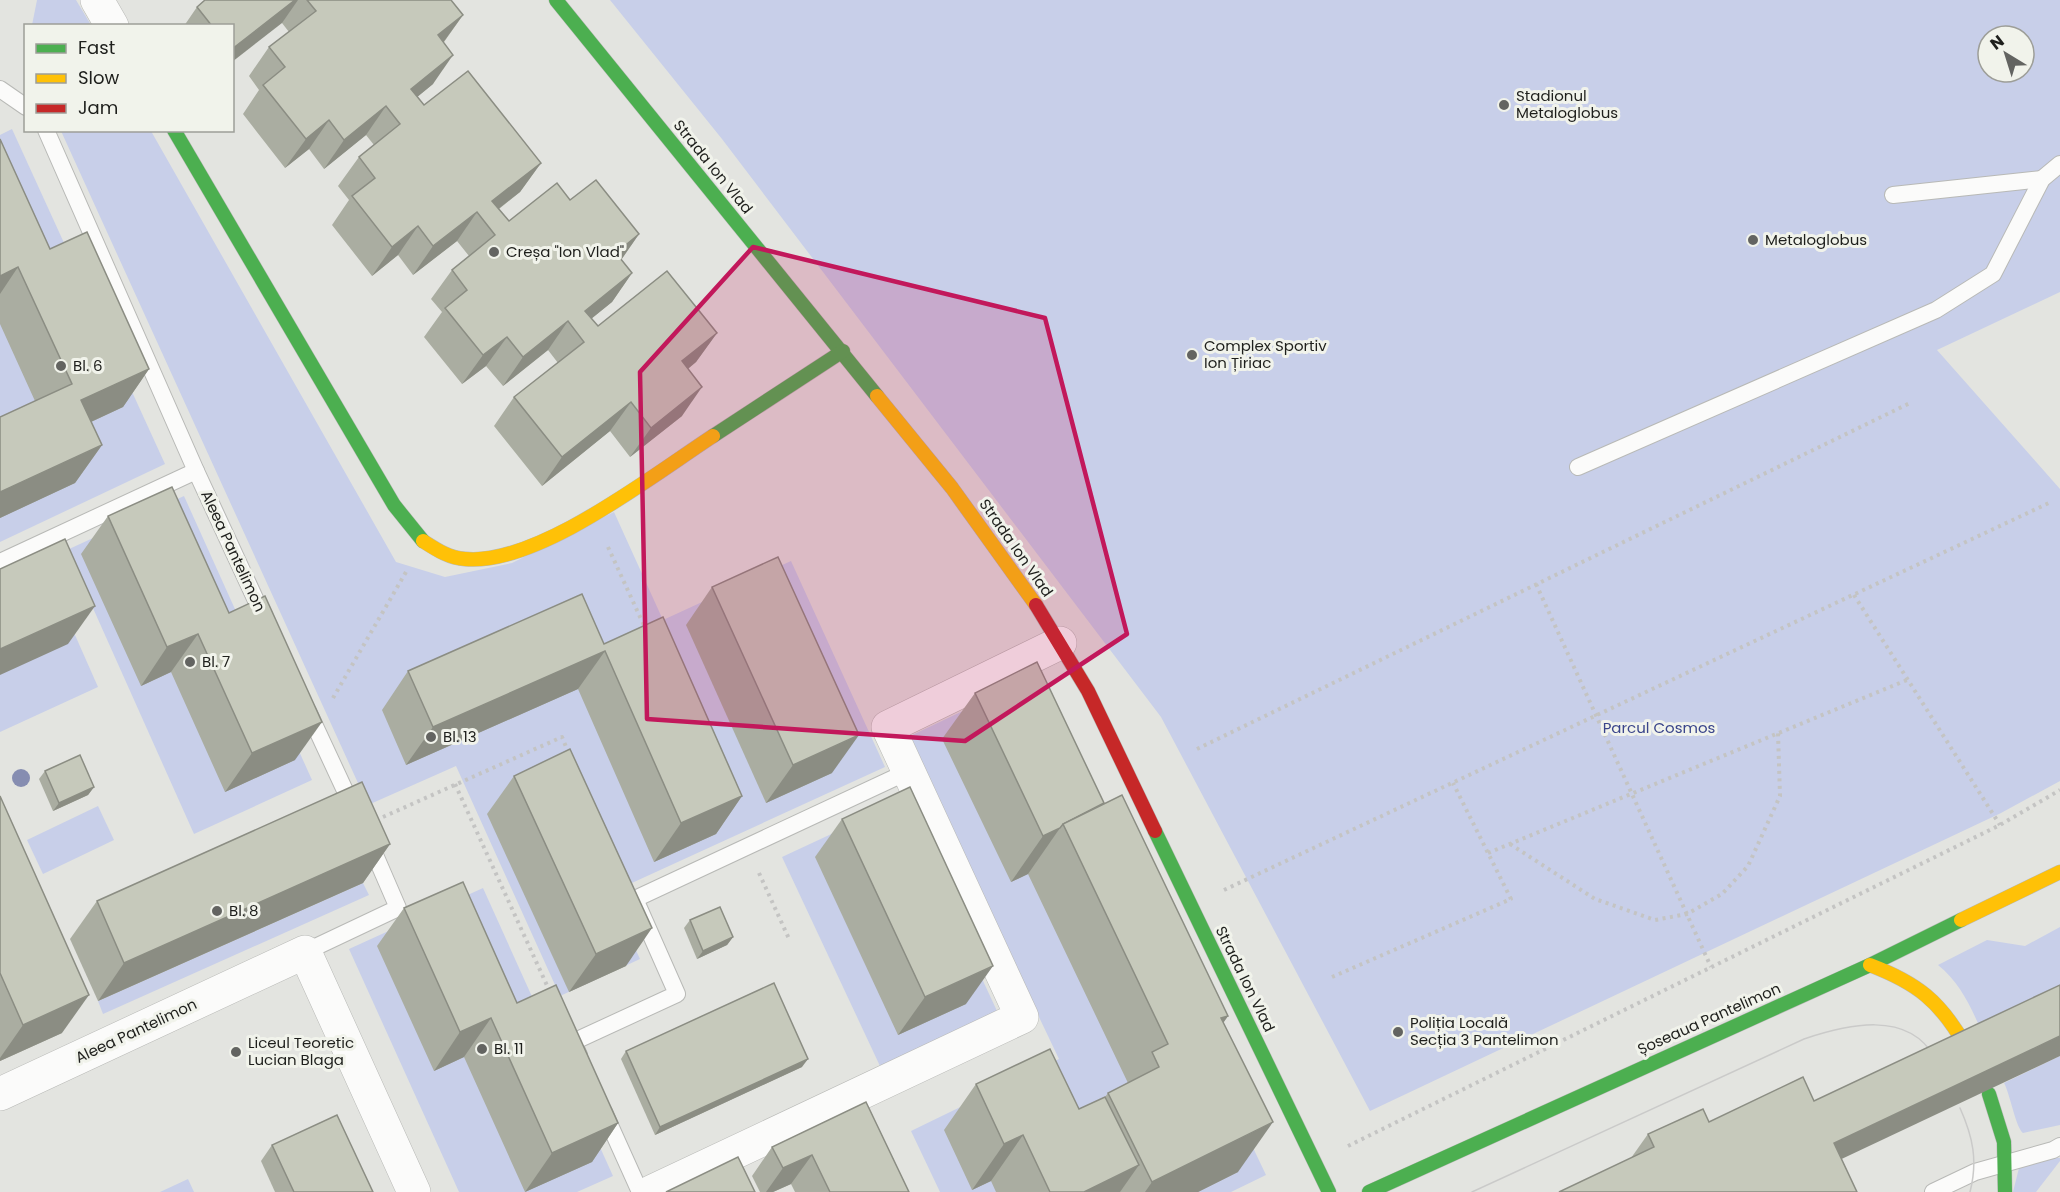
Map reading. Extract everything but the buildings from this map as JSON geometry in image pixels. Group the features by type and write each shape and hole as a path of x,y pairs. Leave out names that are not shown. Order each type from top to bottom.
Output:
{"street":[{"path":"97,0 111,24"},
{"name":"Strada Ion Vlad","path":"556,0 952,488 1060,643 1088,691 1329,1192"},
{"path":"175,132 394,506 424,541 443,553 465,559 486,559 509,555 593,514 843,351"},
{"path":"651,1192 866,1105 1022,1017 888,727 1060,643"},
{"name":"Șoseaua Pantelimon","path":"1369,1192 1870,965 2060,872"},
{"path":"304,952 414,1192"},
{"name":"Aleea Pantelimon","path":"0,1094 304,952"},
{"path":"1870,965 1902,976 1923,988 1946,1014 1965,1045"},
{"path":"1989,1094 2004,1142 2005,1192"}],"lane":[{"path":"0,89 24,106"},
{"name":"Aleea Pantelimon","path":"47,132 196,471 271,632"},
{"path":"1578,467 1936,310 1993,274 2042,179 2060,165"},
{"path":"1893,195 2042,179"},
{"path":"0,562 196,471"},
{"name":"Aleea Pantelimon","path":"301,696 398,908 304,952"},
{"path":"588,1074 573,1042 677,994 635,899 907,772"},
{"path":"597,1096 640,1192"},
{"path":"1933,1192 1975,1172 2060,1146"}],"path":[{"path":"1197,749 1910,403"},
{"path":"1191,905 2051,502"},
{"path":"593,514 647,632"},
{"path":"316,728 424,541"},
{"path":"1536,584 1711,967"},
{"path":"1853,595 2000,825"},
{"path":"1488,853 1907,680"},
{"path":"1510,844 1594,899 1655,920 1687,914 1722,894 1748,866 1780,796 1778,734"},
{"path":"362,826 562,737 572,758"},
{"path":"1332,977 1511,899 1453,783"},
{"path":"455,784 573,1042"},
{"path":"1315,1162 2000,825 2060,790"},
{"path":"747,846 790,941"}],"highlighted area":[{"path":"753,247 1045,318 1127,634 965,741 647,719 640,372"}],"green space":[{"path":"37,0 76,0 90,24 32,24"},
{"name":"Parcul Cosmos","path":"610,0 2060,0 2060,292 1937,350 2060,489 2060,781 2001,813 1370,1111 1161,717 722,139"},
{"path":"12,129 165,464 0,542 0,135"},
{"path":"61,132 152,132 396,562 445,577 512,563 614,512 663,620 791,561 885,767 610,893 640,959 560,996 456,766 368,805"},
{"path":"184,496 312,780 194,834 67,550"},
{"path":"41,558 98,687 0,732 0,577"},
{"path":"1030,679 1266,1175 1231,1192 940,1192 911,1131 1059,1059 906,738"},
{"path":"900,802 997,1011 880,1066 782,857"},
{"path":"98,806 114,840 43,874 27,840"},
{"path":"363,883 369,895 103,1014 98,1001"},
{"path":"483,888 613,1176 577,1192 459,1192 349,949"},
{"path":"2060,927 2060,1005 1985,1039 1960,990 1938,965 1987,940 2025,946"},
{"path":"2060,1056 2060,1125 2023,1133 2018,1125 2004,1083"},
{"path":"2051,1157 2060,1158 2060,1161 2036,1192 2013,1192 2019,1168"},
{"path":"188,1179 194,1192 160,1192"}],"tram line":[{"path":"1472,1192 1804,1039 1838,1029 1875,1025 1893,1027 1909,1032 1923,1043 1935,1058"},
{"path":"1960,1108 1973,1149 1974,1170 1970,1192"}],"traffic: fast":[{"path":"556,0 877,396"},
{"path":"175,132 394,505 423,541"},
{"path":"713,436 843,351"},
{"path":"1155,831 1329,1192"},
{"path":"1369,1192 1870,965 1961,920"},
{"path":"1989,1094 2004,1142 2005,1192"}],"traffic: slow":[{"path":"877,396 952,488 1036,605"},
{"path":"423,541 448,555 465,559 494,557 526,548 594,515 713,436"},
{"path":"1961,920 2060,872"},
{"path":"1870,965 1901,979 1926,995 1946,1016 1965,1045"}],"traffic: jam":[{"path":"1036,605 1088,691 1155,831"}],"place":[{"name":"Stadionul Metaloglobus","path":"1504,105"},
{"name":"Metaloglobus","path":"1753,240"},
{"name":"Creșa \"Ion Vlad\"","path":"494,252"},
{"name":"Complex Sportiv Ion Țiriac","path":"1192,355"},
{"name":"Bl. 6","path":"61,366"},
{"name":"Bl. 7","path":"190,662"},
{"name":"Bl. 13","path":"431,737"},
{"name":"Bl. 8","path":"217,911"},
{"name":"Poliția Locală Secția 3 Pantelimon","path":"1398,1032"},
{"name":"Bl. 11","path":"482,1049"},
{"name":"Liceul Teoretic Lucian Blaga","path":"236,1052"}]}
